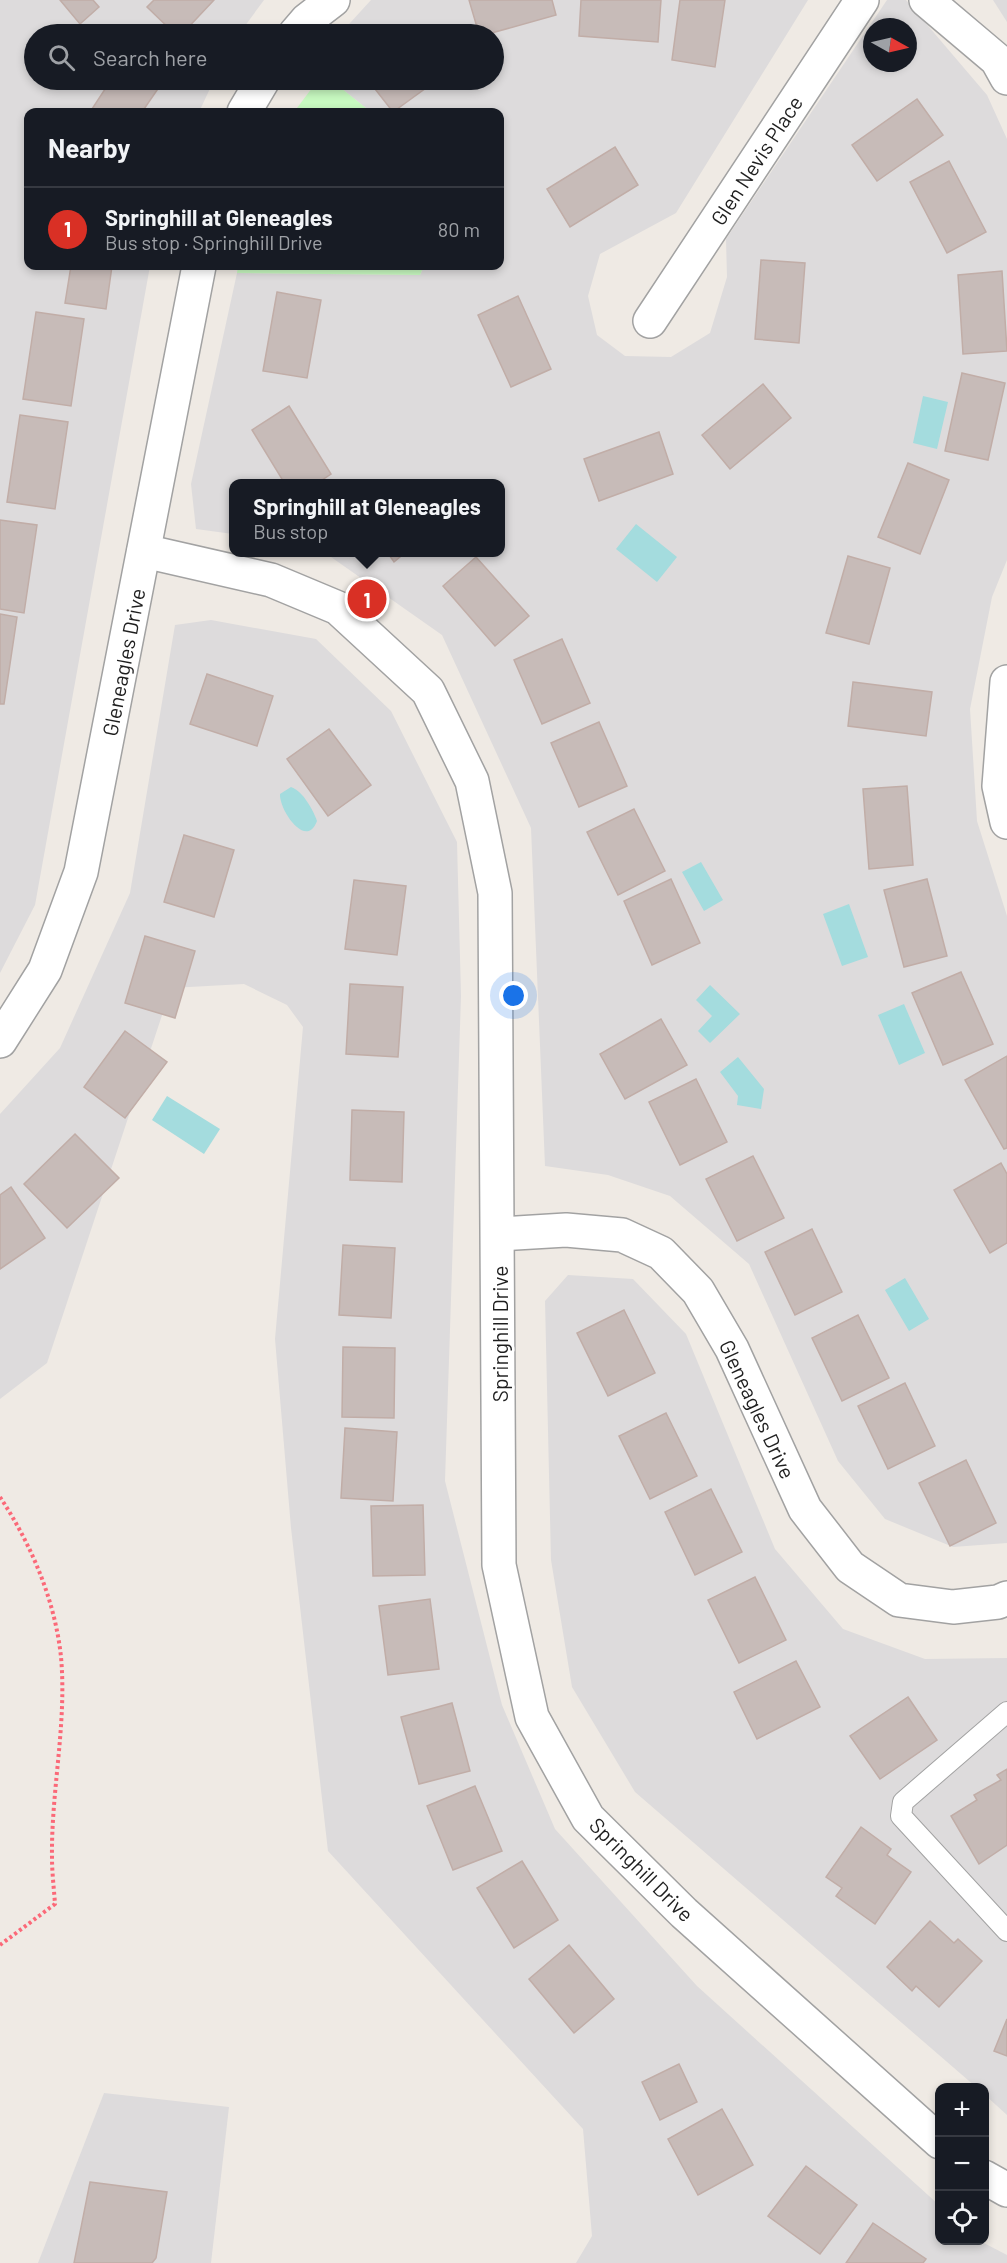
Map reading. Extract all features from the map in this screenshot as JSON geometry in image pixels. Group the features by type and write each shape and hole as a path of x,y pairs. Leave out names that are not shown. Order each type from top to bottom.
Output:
{"street":[{"path":"304,24 333,0"},
{"name":"Glen Nevis Place","path":"650,321 862,0"},
{"path":"926,0 997,60 1007,78"},
{"path":"246,108 257,90"},
{"name":"Gleneagles Drive","path":"0,1041 45,970 81,872 199,270"},
{"name":"Springhill Drive","path":"144,550 271,580 338,608 428,692 472,781 495,893 499,1234 499,1565 532,1717 588,1818 684,1913 935,2138"},
{"path":"1007,682 999,786 1007,822"},
{"name":"Gleneagles Drive","path":"499,1234 566,1230 622,1235 661,1253 698,1291 732,1349 805,1509 850,1567 899,1600 953,1607 998,1602 1007,1598"},
{"path":"989,2180 1007,2190"}],"lane":[{"path":"1007,1712 903,1802 901,1816 1007,1931"}],"path":[{"path":"0,1497 19,1526 52,1612 61,1657 62,1715 52,1857 55,1904 0,1945"}],"shaded area":[{"path":"0,0 264,0 246,24 24,24 24,90 209,90 201,108 24,108 24,270 149,270 35,905 0,973"},
{"path":"371,0 808,0 676,213 600,254 588,296 597,335 625,356 671,357 710,333 727,277 726,239 863,36 863,72 917,72 917,18 875,18 887,0 906,0 987,95 1007,139 1007,560 992,597 970,709 977,821 1007,916 1007,1543 953,1547 885,1519 838,1461 749,1264 670,1196 608,1175 545,1166 531,828 442,635 331,557 505,557 505,479 229,479 229,533 196,529 191,484 237,273 420,275 422,270 504,270 504,108 366,108 344,90 504,90 504,24 349,24"},
{"path":"993,0 1007,0 1007,22"},
{"path":"211,620 316,639 391,711 457,842 461,996 445,1481 502,1705 555,1829 697,1986 935,2201 935,2245 988,2245 1007,2255 1007,2263 576,2263 592,2236 583,2129 328,1851 291,1528 275,1339 303,1027 287,1005 244,984 171,988 47,1363 0,1399 0,1114 60,1048 130,893 175,625"},
{"path":"568,1275 633,1279 686,1334 775,1549 843,1629 925,1659 1007,1658 1007,2115 989,2099 989,2083 971,2083 635,1792 572,1687 551,1560 545,1301"},
{"path":"104,2093 229,2107 211,2263 38,2263"}],"green space":[{"path":"310,90 344,90 366,108 297,108"},
{"path":"237,270 422,270 420,275 237,273"}],"water":[{"path":"923,396 948,402 937,449 913,443"},
{"path":"636,524 677,557 657,582 616,549"},
{"path":"291,787 307,801 313,812 317,821 312,829 306,831 300,829 288,817 284,809 280,794"},
{"path":"701,862 723,900 704,911 682,872"},
{"path":"849,904 868,957 842,966 823,914"},
{"path":"710,985 740,1014 710,1043 698,1031 712,1016 696,1000"},
{"path":"904,1004 925,1053 899,1065 878,1015"},
{"path":"738,1057 764,1089 761,1109 737,1105 738,1096 720,1072"},
{"path":"167,1096 220,1129 204,1154 152,1120"},
{"path":"905,1278 929,1319 909,1331 885,1290"}],"building":[{"path":"60,0 93,0 99,7 80,24"},
{"path":"154,0 214,0 191,24 165,24 147,7"},
{"path":"469,0 552,0 556,15 504,30 504,24 476,24"},
{"path":"581,0 661,0 658,42 579,36"},
{"path":"680,0 725,0 715,67 672,60"},
{"path":"104,90 157,90 145,108 93,108"},
{"path":"376,90 423,90 398,108 390,108"},
{"path":"917,99 943,135 877,181 852,145"},
{"path":"615,147 638,185 570,227 547,189"},
{"path":"949,161 986,232 947,253 910,182"},
{"path":"761,260 805,263 799,343 755,339"},
{"path":"70,270 111,270 106,309 65,303"},
{"path":"1002,271 1007,351 963,354 958,275"},
{"path":"277,292 321,300 307,378 263,371"},
{"path":"518,296 551,369 511,387 478,315"},
{"path":"36,312 84,319 71,406 23,399"},
{"path":"962,373 1005,383 988,460 945,451"},
{"path":"763,384 791,418 730,469 702,435"},
{"path":"289,406 331,474 324,479 282,479 252,430"},
{"path":"20,415 68,422 55,509 7,502"},
{"path":"659,432 673,474 599,501 584,459"},
{"path":"908,463 949,480 920,554 878,537"},
{"path":"0,520 37,525 24,613 0,609"},
{"path":"848,556 890,568 869,644 826,633"},
{"path":"390,557 400,557 394,562"},
{"path":"476,557 529,616 495,646 443,586"},
{"path":"0,614 17,617 4,704 0,704"},
{"path":"562,639 590,703 542,724 514,660"},
{"path":"207,674 273,696 257,746 190,724"},
{"path":"853,682 932,692 926,736 848,726"},
{"path":"599,722 627,786 579,807 551,743"},
{"path":"329,729 371,785 328,816 287,759"},
{"path":"907,786 913,865 869,869 863,789"},
{"path":"634,809 665,871 618,895 587,832"},
{"path":"184,835 234,850 214,917 164,902"},
{"path":"671,879 700,943 652,965 624,901"},
{"path":"927,879 947,956 904,967 884,890"},
{"path":"354,880 406,886 397,955 345,949"},
{"path":"145,936 195,951 175,1018 125,1003"},
{"path":"961,972 993,1044 943,1065 912,993"},
{"path":"350,984 403,987 398,1057 346,1054"},
{"path":"661,1019 687,1065 625,1099 600,1054"},
{"path":"125,1031 167,1062 125,1118 84,1087"},
{"path":"1007,1056 1007,1148 1004,1149 965,1080"},
{"path":"696,1079 727,1142 680,1165 649,1102"},
{"path":"352,1110 404,1112 402,1182 350,1180"},
{"path":"75,1134 119,1178 67,1228 24,1184"},
{"path":"753,1156 784,1218 737,1241 706,1179"},
{"path":"1001,1163 1007,1174 1007,1243 990,1253 954,1190"},
{"path":"11,1187 45,1238 0,1269 0,1195"},
{"path":"812,1229 842,1292 795,1315 765,1252"},
{"path":"343,1245 395,1248 391,1318 339,1315"},
{"path":"624,1310 655,1373 608,1396 577,1333"},
{"path":"858,1315 889,1378 842,1401 812,1338"},
{"path":"343,1347 395,1348 394,1418 342,1417"},
{"path":"905,1383 935,1446 888,1469 858,1406"},
{"path":"666,1413 697,1476 650,1499 619,1436"},
{"path":"345,1428 397,1432 393,1501 341,1498"},
{"path":"966,1460 996,1523 950,1546 919,1483"},
{"path":"711,1489 742,1552 695,1575 665,1512"},
{"path":"423,1505 425,1575 373,1576 371,1506"},
{"path":"755,1577 786,1640 739,1663 708,1600"},
{"path":"430,1599 439,1669 388,1675 379,1606"},
{"path":"796,1661 820,1707 757,1739 734,1692"},
{"path":"908,1697 937,1740 880,1779 850,1736"},
{"path":"452,1703 470,1771 419,1784 401,1717"},
{"path":"1007,1769 1007,1845 979,1864 951,1816 977,1800 974,1795 1001,1780 997,1775"},
{"path":"475,1786 502,1851 453,1870 427,1806"},
{"path":"861,1827 891,1849 887,1855 911,1872 875,1924 836,1896 842,1888 826,1877"},
{"path":"522,1861 558,1920 514,1948 477,1888"},
{"path":"930,1921 954,1943 958,1939 982,1961 939,2007 916,1986 912,1991 887,1967"},
{"path":"569,1945 614,1999 574,2033 529,1979"},
{"path":"1007,2019 1007,2056 994,2051"},
{"path":"679,2064 697,2102 660,2120 642,2082"},
{"path":"722,2109 753,2165 698,2195 668,2139"},
{"path":"806,2166 857,2205 820,2254 768,2216"},
{"path":"90,2182 167,2192 156,2258 152,2263 74,2263"},
{"path":"873,2223 926,2259 923,2263 846,2263"}],"place":[{"name":"Springhill at Gleneagles","path":"367,599"}]}
